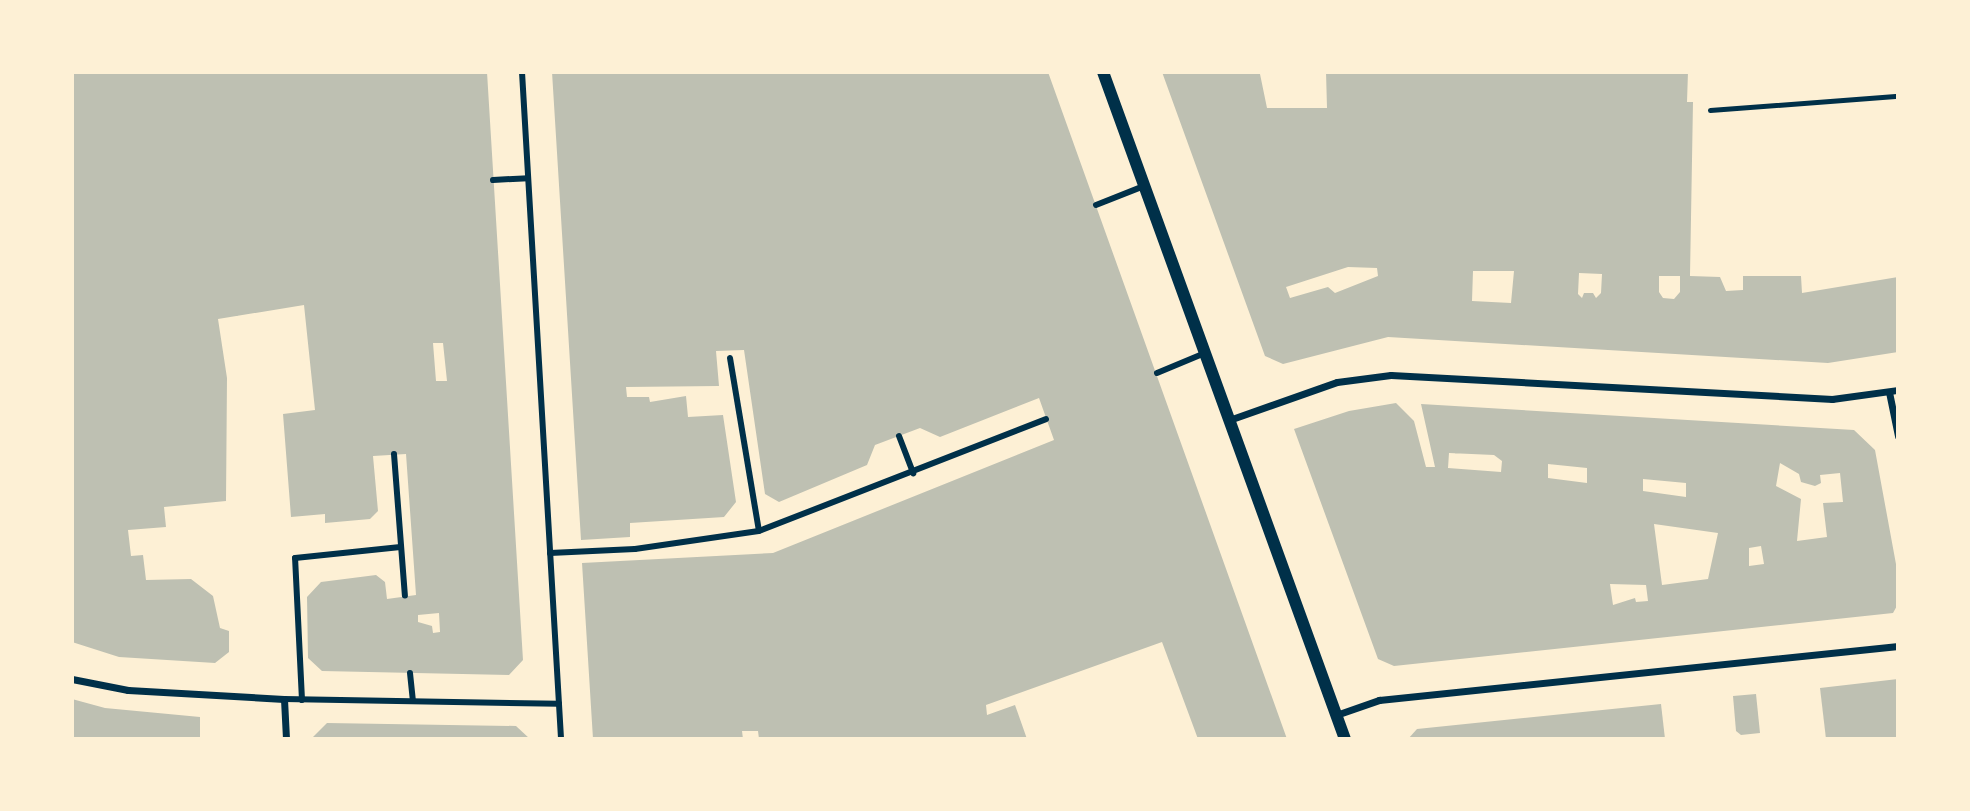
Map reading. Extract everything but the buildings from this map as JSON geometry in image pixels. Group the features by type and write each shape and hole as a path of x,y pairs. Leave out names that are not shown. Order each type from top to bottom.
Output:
{"street":[{"path":"522,72 561,739"},
{"path":"1103,72 1345,739"},
{"path":"493,180 528,178"},
{"path":"1096,205 1144,186"},
{"path":"1157,373 1205,353"},
{"path":"730,358 759,531"},
{"path":"1229,420 1337,382 1391,375 1832,399 1898,390"},
{"path":"1889,392 1898,436"},
{"path":"550,553 635,549 759,531 1046,419"},
{"path":"900,436 913,473"},
{"path":"394,454 405,596"},
{"path":"302,700 295,558 400,547"},
{"path":"1336,715 1379,700 1898,646"},
{"path":"410,673 413,700"},
{"path":"72,679 128,690 302,700 559,704"},
{"path":"284,699 286,739"}],"lane":[{"path":"1710,110 1898,96"}]}
